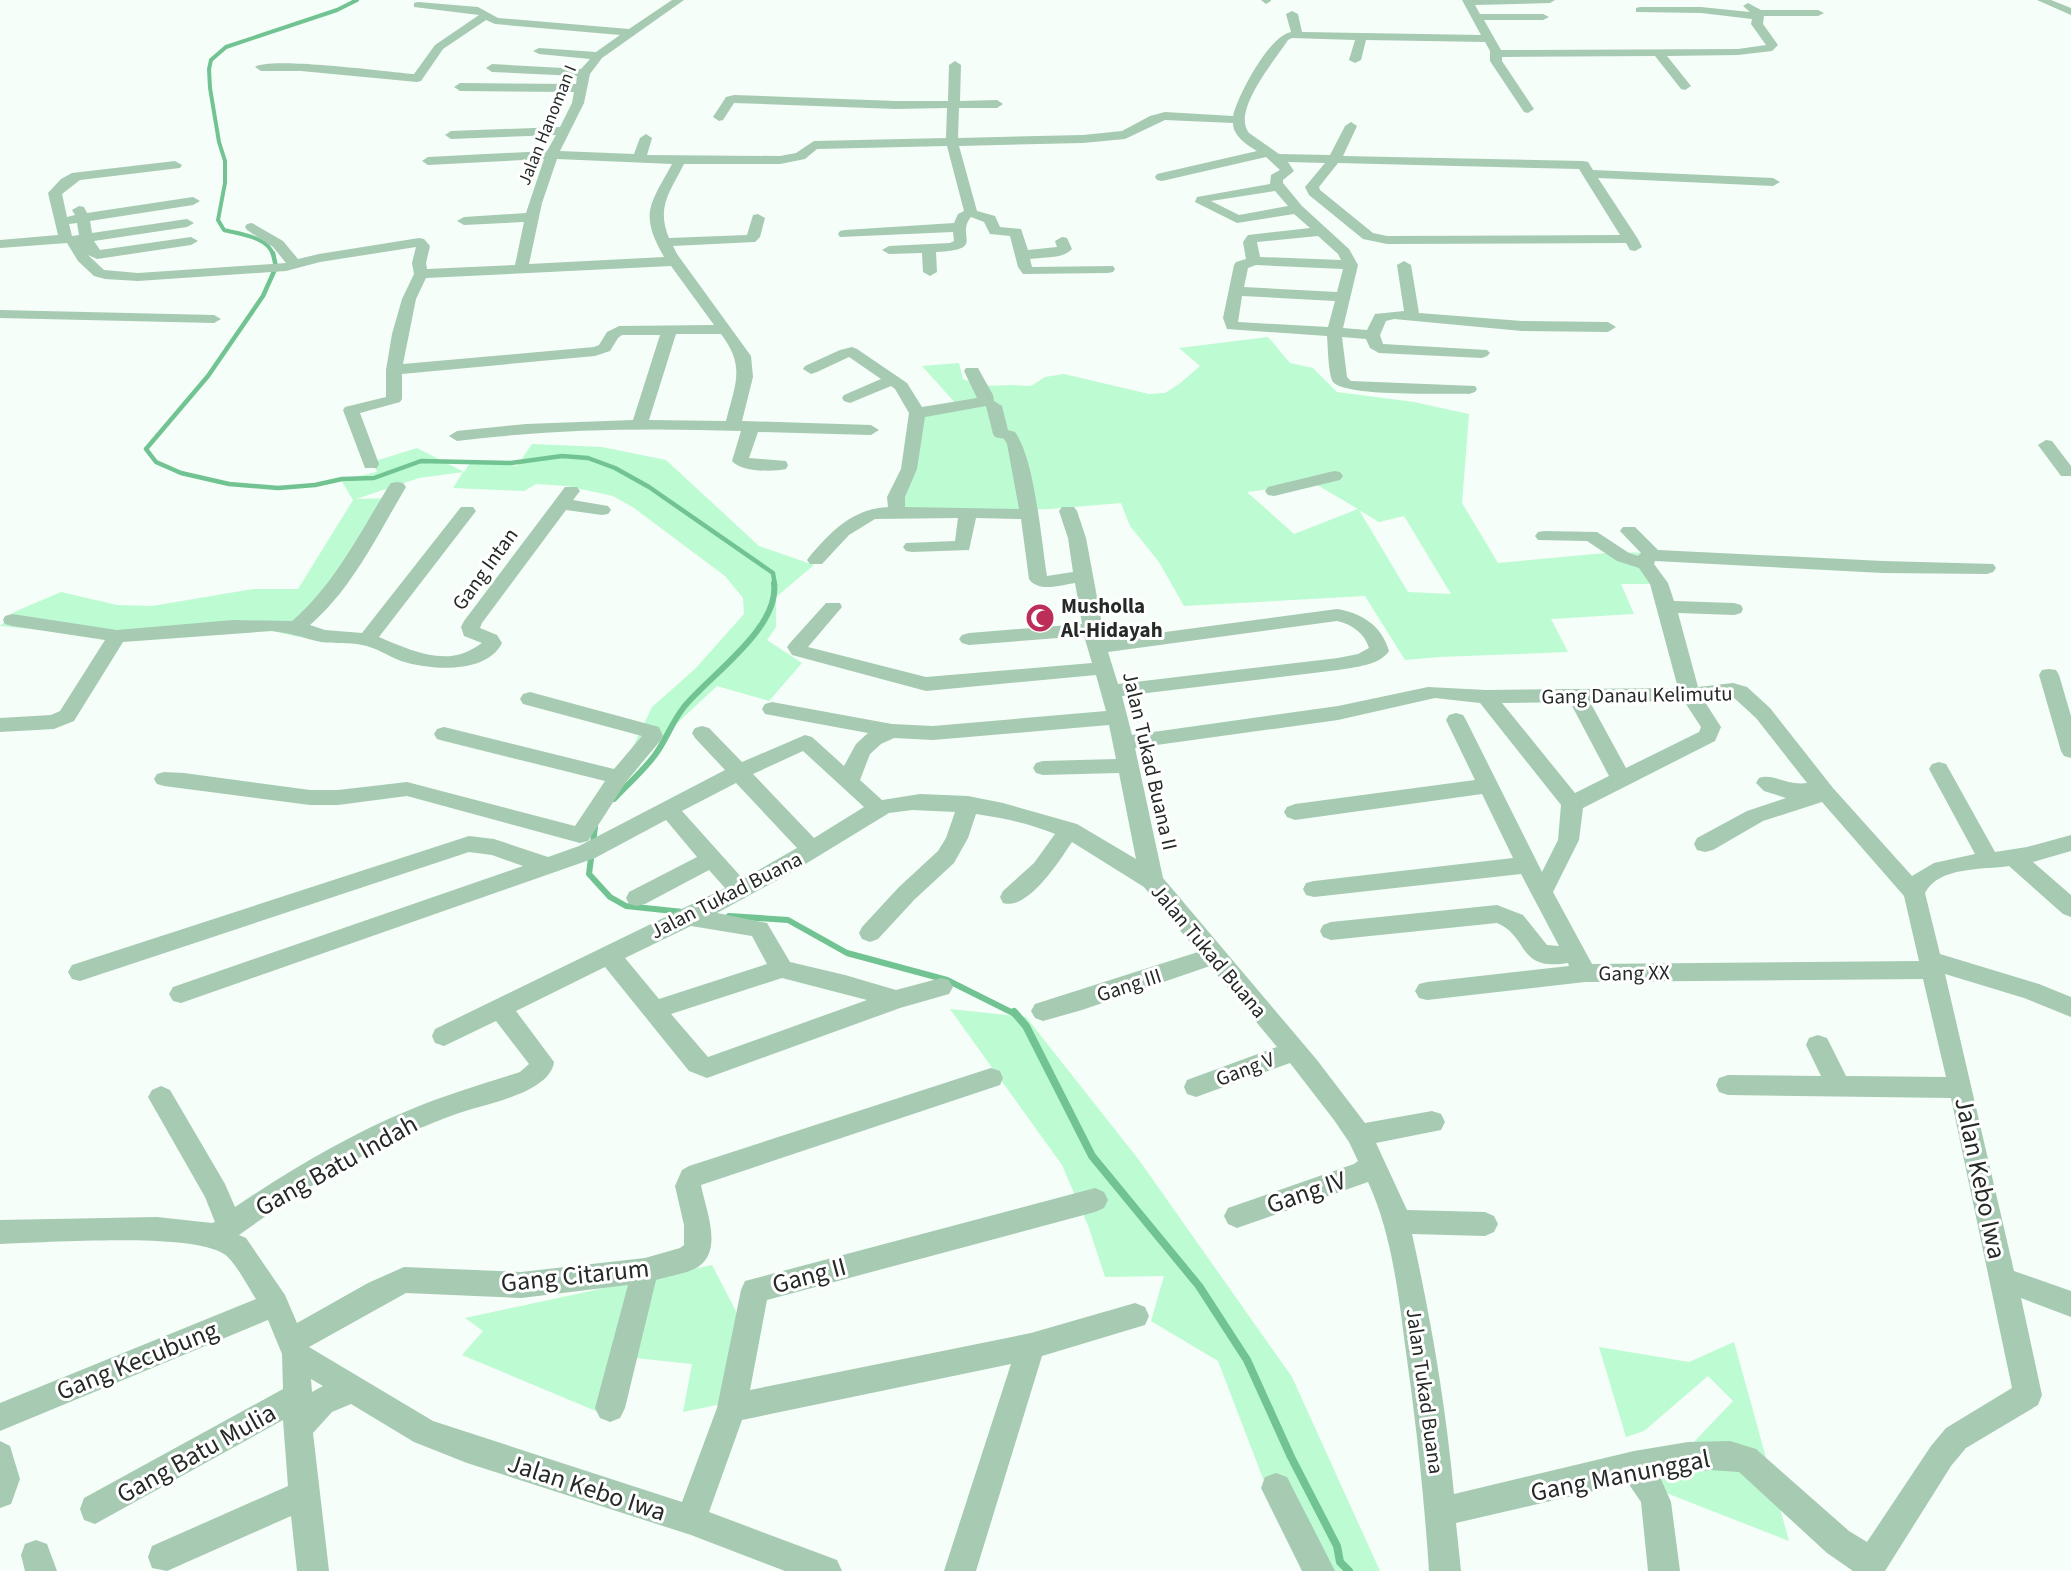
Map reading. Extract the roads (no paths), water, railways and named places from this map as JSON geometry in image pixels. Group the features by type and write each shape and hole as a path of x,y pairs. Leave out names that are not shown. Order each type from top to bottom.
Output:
{"street":[{"name":"Jalan Hanoman I","path":"521,270 532,217 552,155 578,103 584,73 598,56 679,0"},
{"path":"1467,1 1550,0"},
{"path":"1740,0 1758,15"},
{"path":"2042,0 2071,12"},
{"path":"1467,1 1497,54 1496,61 1528,109"},
{"path":"418,5 478,10 495,21 633,33"},
{"path":"1640,10 1695,10 1758,15 1818,13"},
{"path":"1292,14 1297,34"},
{"path":"1497,54 1659,54 1768,49 1772,45 1757,24 1758,15"},
{"path":"261,67 301,67 417,78 439,46 485,16"},
{"path":"1477,17 1543,17"},
{"path":"1469,389 1360,387 1342,384 1339,379 1334,332 1351,265 1344,252 1297,209 1279,186 1276,178 1287,171 1273,155 1259,149 1241,133 1238,120 1245,98 1284,38 1297,34 1361,38 1489,39"},
{"path":"1355,60 1361,38"},
{"path":"539,51 598,56"},
{"path":"1659,54 1685,86"},
{"path":"955,65 959,90 952,105 952,142 971,213"},
{"path":"492,68 584,73"},
{"path":"460,87 581,88"},
{"path":"827,104 833,89"},
{"path":"896,105 899,91"},
{"path":"719,117 732,99 766,105 997,104"},
{"path":"428,161 552,155 680,160 788,160 804,154 813,145 1117,137 1165,116 1238,120"},
{"path":"1162,177 1273,155 1334,160 1576,164 1586,166 1633,243 1373,238 1312,190 1313,184 1334,160 1351,126"},
{"path":"451,135 564,130"},
{"path":"639,158 646,138"},
{"path":"680,160 656,206 656,223 675,261 737,345 745,365 740,405 733,426"},
{"path":"174,165 71,178 56,193 55,199 61,221 75,239 97,255 191,241"},
{"path":"1590,174 1773,182"},
{"path":"1279,186 1211,197 1202,202 1237,219 1297,209"},
{"path":"61,221 81,214 193,201"},
{"path":"888,250 929,249 959,244 961,218 971,213 990,219 995,231 1016,232 1025,267 1031,272 1108,269"},
{"path":"81,214 75,239 83,258 105,275 138,277 266,270 319,258 419,242 423,246 419,263 421,274 404,316 394,370 395,397 392,401 351,410 371,464"},
{"path":"464,221 532,217"},
{"path":"664,242 751,239 758,218"},
{"path":"0,244 75,239 187,223"},
{"path":"252,227 278,244 291,266"},
{"path":"845,234 960,227"},
{"path":"1256,261 1250,242 1253,238 1322,231"},
{"path":"1023,255 1062,252 1065,249 1062,241"},
{"path":"929,249 930,272"},
{"path":"421,274 675,261"},
{"path":"1351,265 1256,261 1241,265 1230,318 1232,326 1372,335"},
{"path":"1404,265 1412,316"},
{"path":"1236,291 1344,297"},
{"path":"0,314 214,319"},
{"path":"1482,353 1379,348 1375,345 1372,335 1380,317 1412,316 1522,326 1608,327"},
{"path":"394,370 595,351 604,348 614,333 725,329"},
{"path":"640,423 669,331"},
{"path":"811,369 852,352 901,386 917,413 909,470 896,497 895,505 899,512"},
{"path":"917,413 986,400 972,371"},
{"path":"850,398 893,380"},
{"path":"994,406 998,431 1009,435 1015,444 1029,514 1038,579 1047,582 1084,576"},
{"path":"457,436 516,429 640,423 871,430"},
{"path":"751,427 740,461 744,464 780,465"},
{"path":"2046,445 2070,474"},
{"path":"1274,491 1334,476"},
{"path":"296,627 309,616 329,592 397,487"},
{"name":"Gang Intan","path":"12,620 117,636 233,626 296,627 323,636 367,639 407,656 453,663 466,660 490,647 490,639 471,632 470,627 566,498 602,510"},
{"path":"367,639 467,511"},
{"path":"912,547 963,546 968,512"},
{"name":"Jalan Tukad Buana II","path":"1068,512 1077,538 1095,638 1118,717 1152,881"},
{"path":"816,560 855,520 881,513 1029,514"},
{"path":"1572,804 1708,736 1712,730 1690,694 1659,583 1649,560 1629,531"},
{"path":"1544,536 1591,536 1623,557 1649,560 1988,568"},
{"path":"833,607 797,647 800,651 926,684 1104,668"},
{"path":"1667,607 1734,609"},
{"path":"969,639 1095,638 1337,615 1345,616 1360,624 1378,642 1379,651 1363,659 1338,664 1111,691"},
{"path":"0,725 54,722 67,716 117,636"},
{"path":"2049,675 2071,751"},
{"name":"Gang Danau Kelimutu","path":"1123,742 1338,713 1434,694 1486,697 1690,694 1727,690 1740,692 1763,713 1824,790 1914,893"},
{"path":"1577,696 1621,779"},
{"path":"1486,697 1572,804 1574,826 1571,839 1542,892"},
{"path":"530,699 651,732 653,736 619,777 589,846"},
{"path":"772,709 892,731 952,733 1118,717"},
{"path":"793,714 793,725 807,745 879,809"},
{"name":"Gang XX","path":"1456,720 1527,865 1580,963 1932,965 2031,991 2071,1007"},
{"path":"849,781 866,743 874,737 892,731"},
{"path":"702,733 812,850"},
{"path":"444,734 619,777"},
{"path":"181,994 548,866 669,810 739,772 807,745"},
{"path":"1043,768 1129,766"},
{"path":"1939,770 2001,859 2071,908"},
{"path":"164,779 310,797 340,797 387,789 407,789 589,846"},
{"path":"1766,783 1785,791 1800,793 1824,790"},
{"path":"1295,812 1487,786"},
{"path":"1705,844 1755,816 1824,790"},
{"name":"Jalan Tukad Buana","path":"444,1036 608,954 694,915 812,850 879,809 892,804 920,801 968,804 1021,813 1070,830 1123,860 1152,881 1308,1067 1359,1135 1397,1222 1412,1295 1436,1452 1445,1571"},
{"path":"870,933 907,893 946,857 957,838 968,804"},
{"path":"669,810 740,891"},
{"path":"1011,897 1042,869 1070,830"},
{"path":"1914,893 1922,878 1933,871 2071,843"},
{"path":"80,972 469,844 494,847 548,866"},
{"path":"637,898 712,859"},
{"path":"1314,890 1527,865"},
{"name":"Jalan Kebo Iwa","path":"1870,1567 1941,1456 1956,1438 2028,1395 1961,1088 1914,893"},
{"path":"1331,932 1497,914 1514,919 1537,949 1547,955 1580,963"},
{"path":"694,915 759,929 782,969"},
{"path":"608,954 698,1064 707,1068 896,1000 941,987"},
{"name":"Gang III","path":"1043,1011 1213,956"},
{"path":"1427,991 1580,963"},
{"path":"655,1011 782,969 845,984 896,1000"},
{"name":"Gang Batu Indah","path":"223,1231 292,1184 376,1137 418,1118 530,1079 541,1070 542,1062 500,1008"},
{"path":"1818,1045 1839,1086"},
{"name":"Gang V","path":"1196,1087 1293,1051"},
{"name":"Gang Citarum","path":"293,1348 378,1292 404,1280 521,1285 645,1271 694,1254 698,1238 688,1186 691,1178 991,1078"},
{"path":"1728,1085 1961,1088"},
{"path":"161,1097 216,1192 223,1231 275,1304 293,1348 303,1496 313,1571"},
{"path":"1359,1135 1432,1122"},
{"name":"Gang IV","path":"1237,1216 1364,1172 1374,1165"},
{"name":"Gang II","path":"691,1520 732,1408 755,1290 1095,1200"},
{"path":"1397,1222 1485,1224"},
{"path":"0,1232 157,1229 223,1231"},
{"path":"610,1408 645,1271"},
{"path":"2003,1279 2071,1304"},
{"name":"Gang Kecubung","path":"0,1417 275,1304"},
{"path":"732,1408 1031,1346 1136,1316"},
{"path":"960,1571 1031,1346"},
{"name":"Jalan Kebo Iwa","path":"293,1348 391,1414 424,1432 691,1520 826,1571"},
{"path":"298,1429 309,1413 324,1399 355,1389"},
{"name":"Gang Batu Mulia","path":"95,1509 297,1397"},
{"name":"Gang Manunggal","path":"1439,1512 1634,1466 1734,1455 1746,1459 1838,1542 1870,1567"},
{"path":"0,1456 6,1477 5,1485 0,1493"},
{"path":"1634,1466 1652,1491 1656,1502 1664,1571"},
{"path":"1276,1488 1319,1571"},
{"path":"163,1557 303,1496"}],"waterway":[{"path":"273,255 266,244 260,240 224,230 218,220 225,183 225,161 219,142 210,88 211,60 226,47 337,10 357,0"},
{"path":"273,253 276,267 263,296 208,376 146,449 156,462 181,473 229,484 278,488 315,485 342,479 374,478 421,461 511,463 562,456 588,458 615,468 649,487 773,573 775,585"},
{"path":"614,799 655,755 684,707 755,634 773,600 774,583"},
{"path":"595,827 589,874 610,897 626,906 683,912"},
{"path":"729,916 788,920 847,953 947,980 1015,1014"},
{"path":"1014,1012 1026,1026 1092,1156 1199,1286 1247,1360 1291,1457 1337,1546 1340,1562 1349,1571"}],"place":[{"name":"Musholla Al-Hidayah","path":"1040,618"}]}
